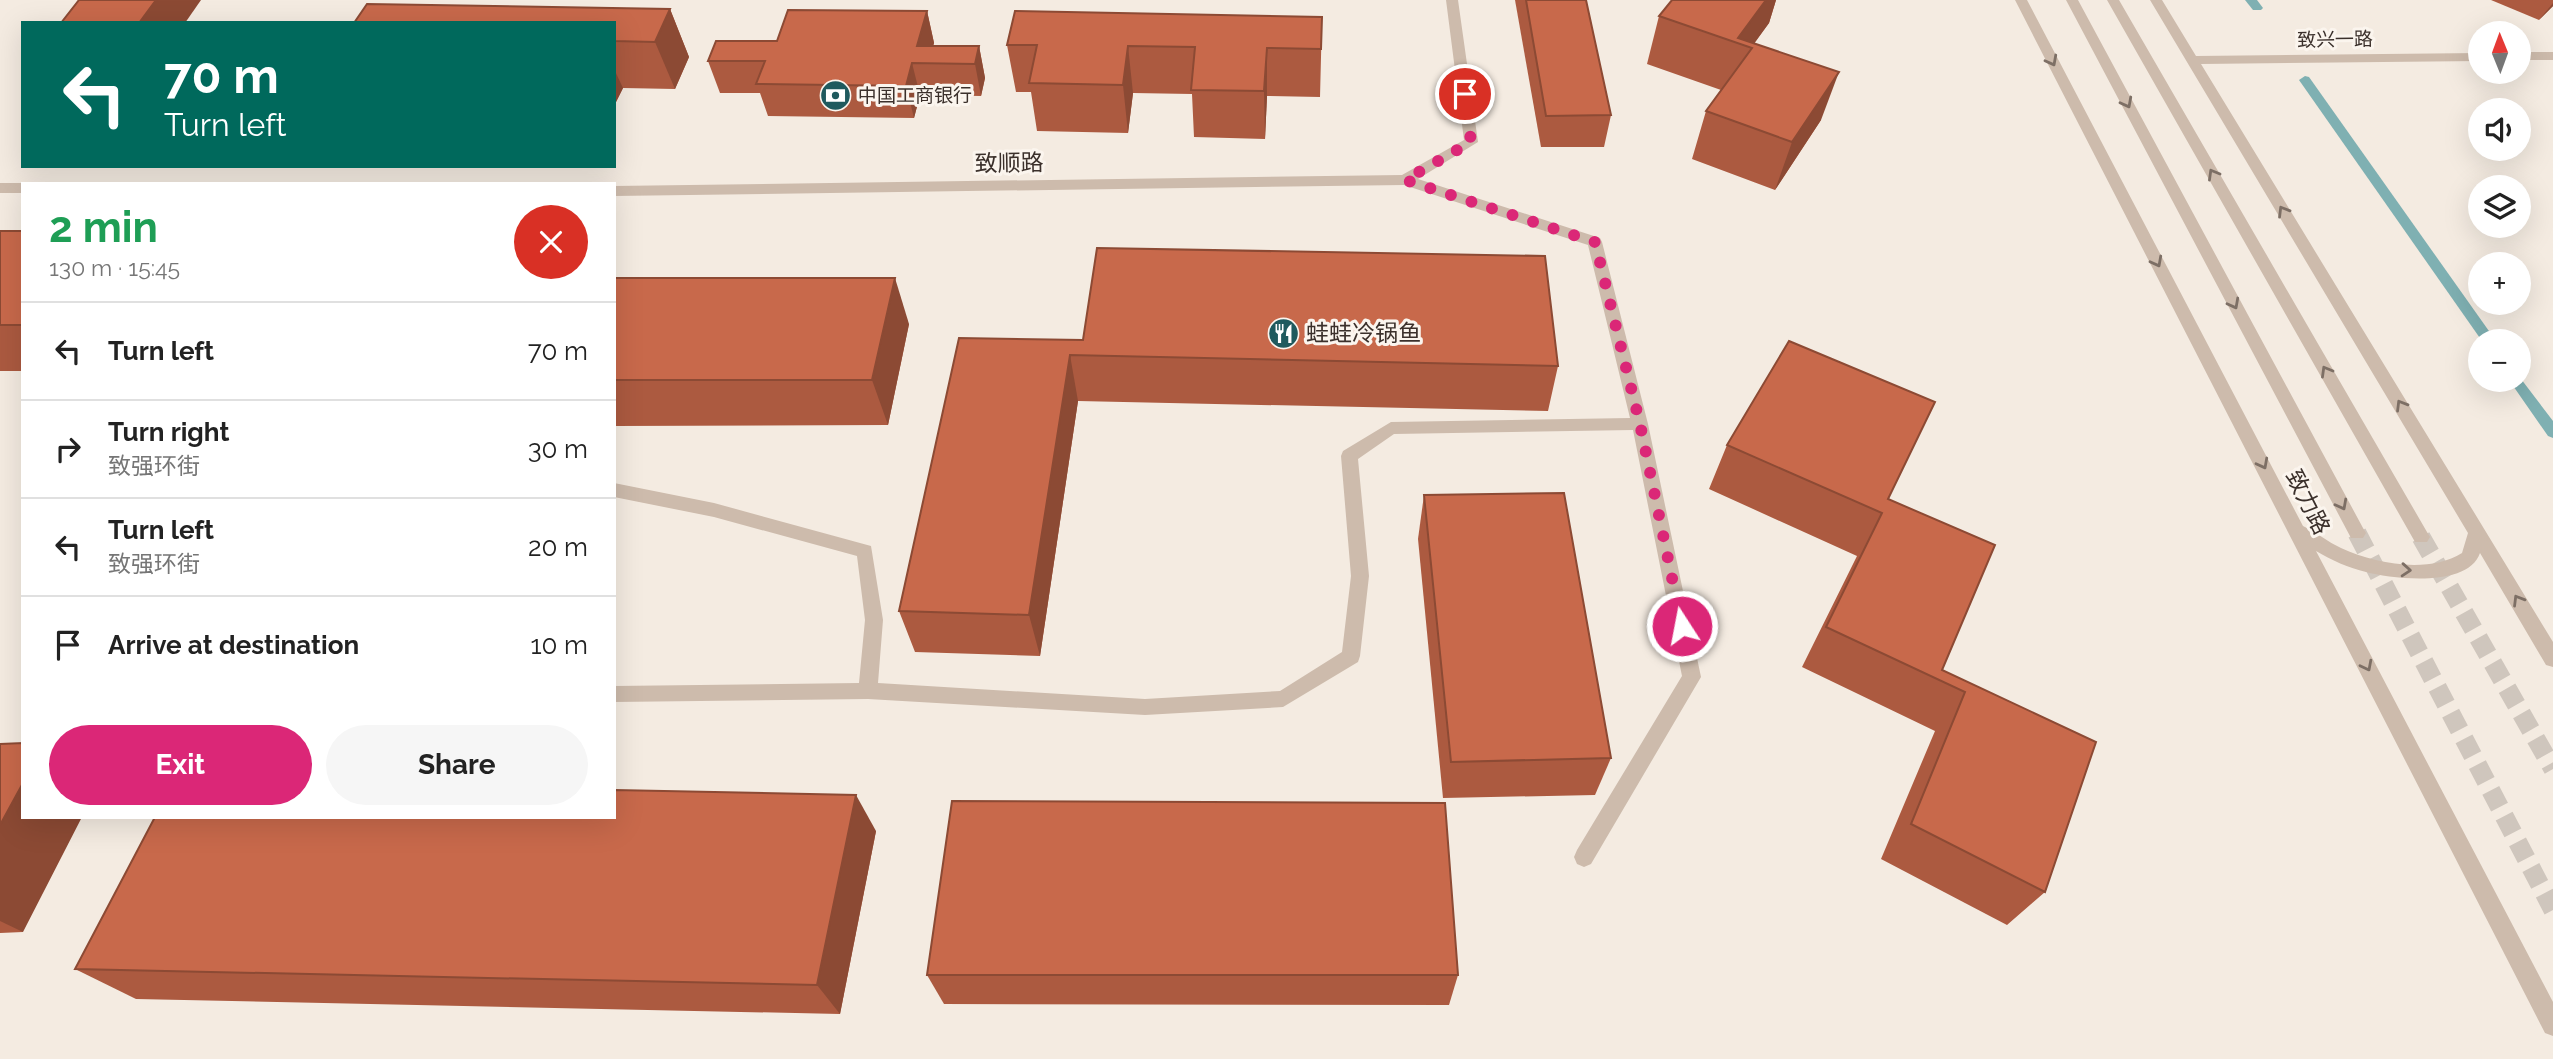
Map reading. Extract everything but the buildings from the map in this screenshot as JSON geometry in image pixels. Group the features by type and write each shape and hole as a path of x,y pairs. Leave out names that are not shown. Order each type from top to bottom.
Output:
{"street":[{"path":"1405,180 1471,142 1452,0"},
{"name":"致力路","path":"2021,0 2553,1025"},
{"name":"致力路","path":"2072,0 2357,534"},
{"path":"2113,0 2421,537"},
{"path":"2156,0 2553,659"},
{"path":"2531,56 2553,56"},
{"name":"致兴一路","path":"2191,60 2468,57"},
{"path":"1405,180 1595,242 1640,424 1692,677 1584,857"},
{"name":"致顺路","path":"616,191 1405,180"},
{"path":"0,188 21,188"},
{"path":"616,694 868,691 1145,707 1283,699 1351,656 1360,576 1349,456 1391,428 1640,424"},
{"path":"616,490 714,510 865,551 874,620 868,691"},
{"path":"2298,531 2333,552 2366,565 2410,572 2452,568 2470,556 2477,532"}],"waterway":[{"path":"2251,0 2257,8"},
{"path":"2305,80 2481,329"},
{"path":"2525,392 2553,432"}],"tunnel":[{"path":"2357,533 2553,910"},
{"path":"2421,537 2553,769"}],"place":[{"name":"中国工商银行","path":"835,95"},
{"name":"蛙蛙冷锅鱼","path":"1283,333"}],"route":[{"path":"1465,94 1471,142 1405,180 1595,242 1640,424 1682,626"}]}
